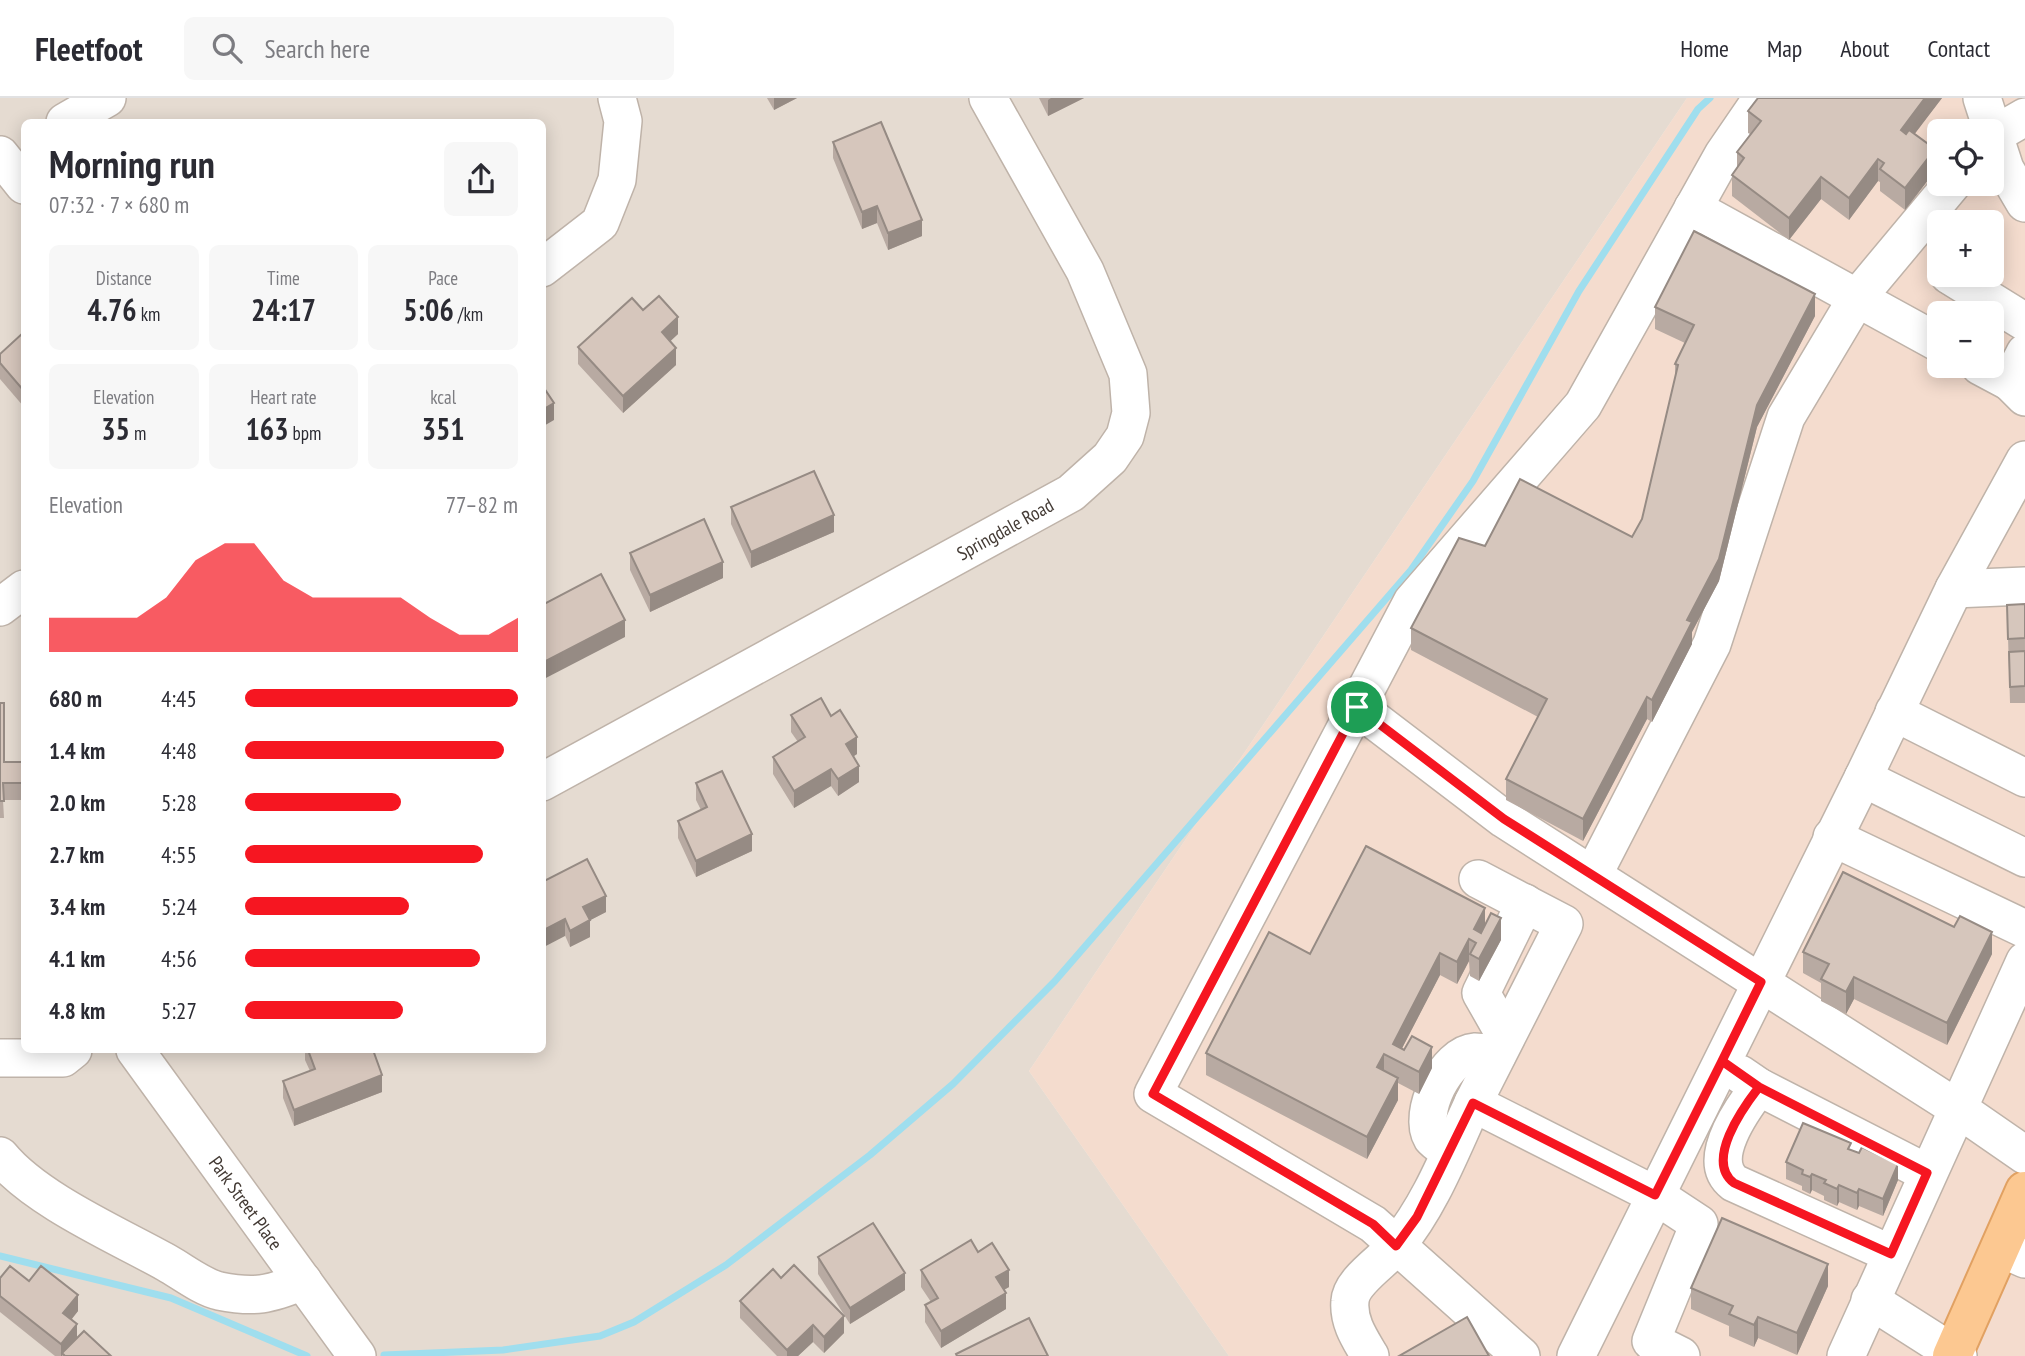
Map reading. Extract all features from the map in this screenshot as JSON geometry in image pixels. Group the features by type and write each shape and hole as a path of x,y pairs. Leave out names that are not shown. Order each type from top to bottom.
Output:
{"main road":[{"path":"1954,1355 2012,1254 2025,1191"}],"street":[{"path":"70,119 107,98"},
{"path":"546,265 600,223 617,180 622,121 617,98"},
{"name":"Springdale Road","path":"546,780 1071,493 1110,458 1125,436 1131,413 1128,374 1085,271 988,98"},
{"path":"1521,1356 1373,1224 1153,1094 1412,602 1583,405 1723,155 1762,98"},
{"path":"1982,98 1988,119"},
{"path":"2004,128 2025,117"},
{"path":"2004,164 2025,203"},
{"path":"1593,875 1712,643 1786,417 1857,298 1942,196"},
{"path":"1693,208 1927,336"},
{"path":"1901,244 1927,260"},
{"path":"1968,287 2025,322"},
{"path":"1576,1356 1954,589 2025,460"},
{"path":"1954,589 2025,586"},
{"path":"0,607 21,591"},
{"path":"1357,707 1504,819 1957,1108 2025,1155"},
{"path":"1894,712 2025,778"},
{"path":"1863,778 2025,859"},
{"path":"1832,838 2025,929"},
{"path":"1370,1356 1352,1325 1349,1301 1355,1286 1396,1246 1417,1217 1564,924 1478,879"},
{"path":"1846,1356 2025,961"},
{"path":"1450,1152 1433,1138 1427,1118 1439,1083 1452,1064 1473,1052 1502,1046"},
{"path":"0,1058 63,1058 69,1053"},
{"name":"Park Street Place","path":"137,1053 357,1356"},
{"path":"1722,1061 1759,1087 1927,1173"},
{"path":"1759,1087 1737,1121 1722,1157 1723,1172 1727,1178 1891,1254"},
{"path":"1473,1103 1655,1195 1699,1224 1651,1341 1681,1356"},
{"path":"0,1156 11,1170 44,1194 215,1290 248,1295 270,1294 303,1281"},
{"path":"1870,1300 1954,1355"}],"shaded area":[{"path":"0,98 1687,98 1029,1071 1229,1356 0,1356"},
{"path":"1687,98 2025,98 2025,1356 1229,1356 1029,1071"}],"building":[{"path":"1758,98 1925,98 1901,130 1906,134 1909,130 1927,143 1927,159 1905,188 1880,169 1884,163 1878,159 1849,198 1821,177 1789,218 1732,175 1744,158 1737,152 1761,121 1748,111"},
{"path":"881,122 922,220 888,233 877,206 862,212 833,142"},
{"path":"1694,231 1815,294 1757,405 1719,559 1687,620 1692,622 1652,700 1647,697 1583,819 1506,779 1547,699 1411,628 1459,538 1485,546 1520,479 1632,537 1642,519 1678,365 1675,364 1694,325 1655,307"},
{"path":"659,296 678,317 662,332 676,348 623,396 578,347 632,298 643,310"},
{"path":"21,335 21,388 0,363 0,354"},
{"path":"546,391 554,403 546,408"},
{"path":"814,471 834,515 751,552 731,507"},
{"path":"704,519 723,562 650,595 630,553"},
{"path":"601,574 625,620 546,661 546,603"},
{"path":"2025,604 2025,638 2008,639 2007,605"},
{"path":"2025,651 2025,686 2010,687 2009,652"},
{"path":"821,698 831,716 840,710 857,737 846,744 859,766 838,779 831,769 794,791 773,757 805,737 791,715"},
{"path":"0,703 4,703 4,762 21,762 21,783 3,783 4,801 0,801"},
{"path":"722,771 752,834 696,861 678,821 707,807 696,783"},
{"path":"1366,846 1485,908 1474,929 1481,933 1491,913 1501,918 1479,959 1470,954 1476,943 1469,939 1457,962 1440,953 1393,1044 1404,1050 1412,1036 1432,1047 1419,1072 1384,1054 1377,1067 1398,1078 1367,1137 1206,1053 1269,932 1310,954"},
{"path":"587,859 606,896 583,907 590,920 570,931 565,919 546,929 546,880"},
{"path":"1843,872 1954,927 1960,916 1992,932 1947,1023 1854,977 1846,992 1821,979 1829,964 1803,952"},
{"path":"309,1053 374,1053 382,1075 294,1110 283,1081 315,1069"},
{"path":"1803,1123 1851,1143 1848,1149 1859,1153 1862,1147 1898,1164 1883,1199 1859,1189 1857,1193 1839,1185 1837,1189 1812,1174 1810,1177 1802,1174 1803,1170 1786,1162"},
{"path":"1722,1218 1828,1264 1797,1333 1758,1317 1754,1325 1729,1314 1733,1306 1691,1288"},
{"path":"873,1223 905,1273 850,1308 818,1257"},
{"path":"971,1240 978,1252 992,1243 1009,1270 996,1277 1006,1293 941,1331 925,1305 938,1298 921,1270"},
{"path":"794,1265 844,1316 824,1337 813,1325 787,1350 740,1301 773,1269 781,1278"},
{"path":"10,1266 29,1281 41,1266 78,1295 63,1313 77,1324 61,1344 0,1296 0,1278"},
{"path":"1467,1317 1489,1356 1399,1356"},
{"path":"1029,1318 1048,1356 957,1356 956,1354"},
{"path":"84,1331 111,1356 65,1356 62,1353"}],"waterway":[{"path":"384,1355 503,1350 600,1336 634,1322 726,1265 870,1155 953,1084 1055,981 1411,570 1473,481 1579,291 1698,109 1710,98"},
{"path":"0,1256 171,1298 307,1356"}],"route":[{"path":"1357,707 1153,1094 1373,1224 1396,1246 1417,1217 1473,1103 1655,1195 1722,1061 1759,1087 1927,1173 1891,1254 1734,1183 1723,1172 1722,1157 1737,1121 1759,1087 1722,1061 1761,982 1504,819 1357,707"}]}
